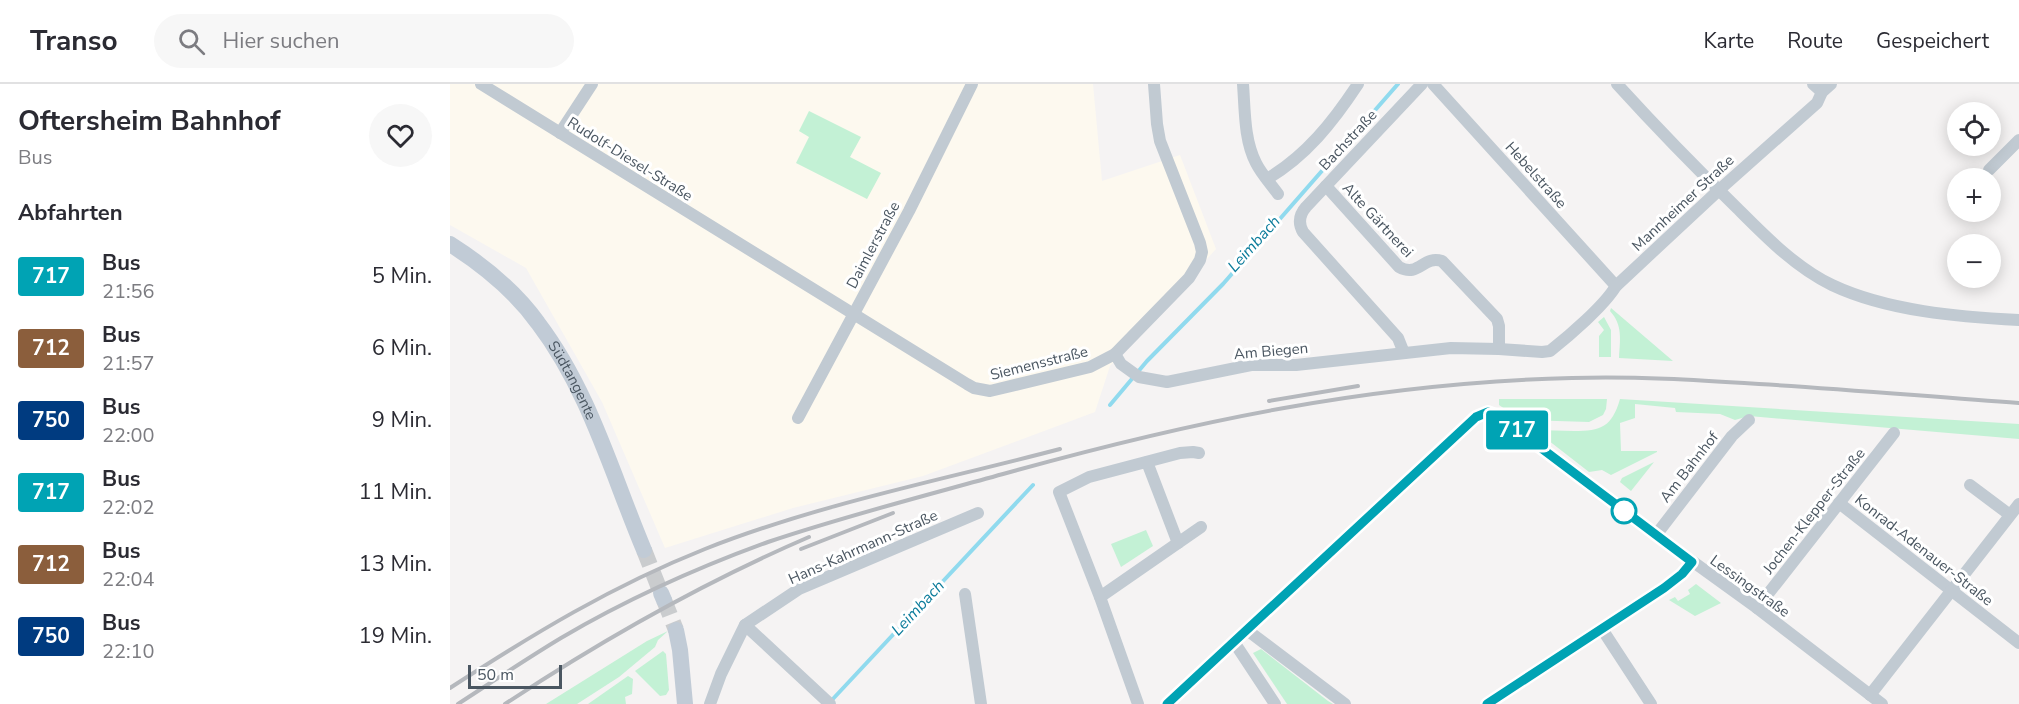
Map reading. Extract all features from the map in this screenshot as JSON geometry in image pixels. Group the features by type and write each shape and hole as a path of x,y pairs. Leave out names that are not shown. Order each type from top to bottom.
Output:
{"main road":[{"name":"Südtangente","path":"450,244 511,292 538,322 561,357 589,412 645,550"},
{"path":"676,630 685,704"}],"street":[{"name":"Rudolf-Diesel-Straße","path":"481,84 763,260"},
{"path":"560,134 592,84"},
{"name":"Daimlerstraße","path":"798,418 909,211 972,84"},
{"name":"Siemensstraße","path":"763,260 967,384 982,390 999,391 1090,367 1114,354 1189,278 1202,252 1162,150 1156,124 1154,84"},
{"path":"1244,84 1249,144 1257,165 1278,194"},
{"path":"1267,179 1290,165 1315,141 1358,84"},
{"name":"Bachstraße","path":"1404,353 1398,338 1303,232 1300,219 1306,207 1422,84"},
{"name":"Hebelstraße","path":"1433,84 1616,286"},
{"path":"1617,84 1671,143 1778,246 1809,272 1833,286 1868,299 1968,317 2019,320"},
{"name":"Mannheimer Straße","path":"1557,346 1605,300 1616,286 1817,103 1822,87"},
{"path":"1991,168 2019,140"},
{"name":"Alte Gärtnerei","path":"1326,186 1405,271 1413,271 1435,259 1442,261 1497,319 1499,349"},
{"name":"Am Biegen","path":"1114,354 1128,370 1139,377 1167,381 1251,365 1296,365 1451,348 1542,352 1550,351 1557,346"},
{"name":"Lessingstraße","path":"1247,630 1436,453 1484,412 1493,413 1882,704"},
{"name":"Am Bahnhof","path":"1656,535 1732,436 1749,420"},
{"name":"Jochen-Klepper-Straße","path":"1757,609 1894,433"},
{"path":"1138,704 1059,492 1089,477 1186,452 1199,453"},
{"path":"1147,462 1178,543"},
{"path":"1970,484 2010,515"},
{"name":"Konrad-Adenauer-Straße","path":"1839,503 2019,643"},
{"path":"1870,695 2019,504"},
{"name":"Hans-Kahrmann-Straße","path":"745,625 799,589 978,513"},
{"path":"1100,597 1201,527"},
{"path":"1487,704 1664,588 1682,574 1692,562"},
{"path":"965,594 981,704"},
{"path":"710,704 721,674 745,625 827,701"},
{"path":"1602,628 1651,704"},
{"path":"1167,704 1247,630 1345,704"},
{"path":"1234,642 1275,704"}],"shaded area":[{"path":"450,84 1093,84 1102,181 1180,155 1216,249 1110,366 1095,412 923,476 793,508 665,548 602,402 526,268 450,225"}],"green space":[{"path":"809,111 861,137 850,157 881,173 867,199 796,163 809,137 799,131"},
{"path":"1611,308 1673,361 1619,358 1620,333 1617,322 1610,311"},
{"path":"1604,317 1611,330 1611,357 1599,357 1599,336 1604,330 1598,322"},
{"path":"1499,399 1607,399 1603,415 1589,422 1525,420 1499,405"},
{"path":"1620,399 2019,424 2019,439 1749,416 1735,420 1720,414 1676,412 1675,408 1635,404 1635,418 1620,423 1621,451 1657,452 1611,475 1602,470 1589,472 1535,430 1583,431 1604,426 1613,416"},
{"path":"1654,462 1631,491 1620,482 1622,478"},
{"path":"1146,530 1153,546 1121,567 1111,544"},
{"path":"1696,584 1721,603 1695,616 1669,600 1675,597 1678,601 1690,594 1688,590"},
{"path":"668,631 658,640 655,647 619,677 577,704 546,704 647,641"},
{"path":"1261,649 1333,704 1287,704 1253,653"},
{"path":"663,651 666,654 669,690 666,695 660,696 635,671"},
{"path":"628,676 633,679 632,694 625,697 626,704 588,704"}],"waterway":[{"name":"Leimbach","path":"1110,405 1147,361 1223,284 1398,84"},
{"name":"Leimbach","path":"831,701 1033,485"}],"tunnel":[{"path":"644,550 661,593"},
{"path":"664,600 676,630"}],"railway":[{"path":"458,704 585,624 715,562 768,542 855,515 1074,455 1144,437 1284,408 1426,388 1498,381 1595,378 1712,381 2019,403"},
{"path":"1269,401 1358,386"},
{"path":"450,688 605,595 705,549 836,506 1060,449"},
{"path":"801,549 893,513"},
{"path":"505,704 578,657 691,593 809,537"}],"bus line":[{"name":"717","path":"1167,704 1476,417 1488,412 1500,417 1692,562 1682,574 1664,588 1487,704"}]}
